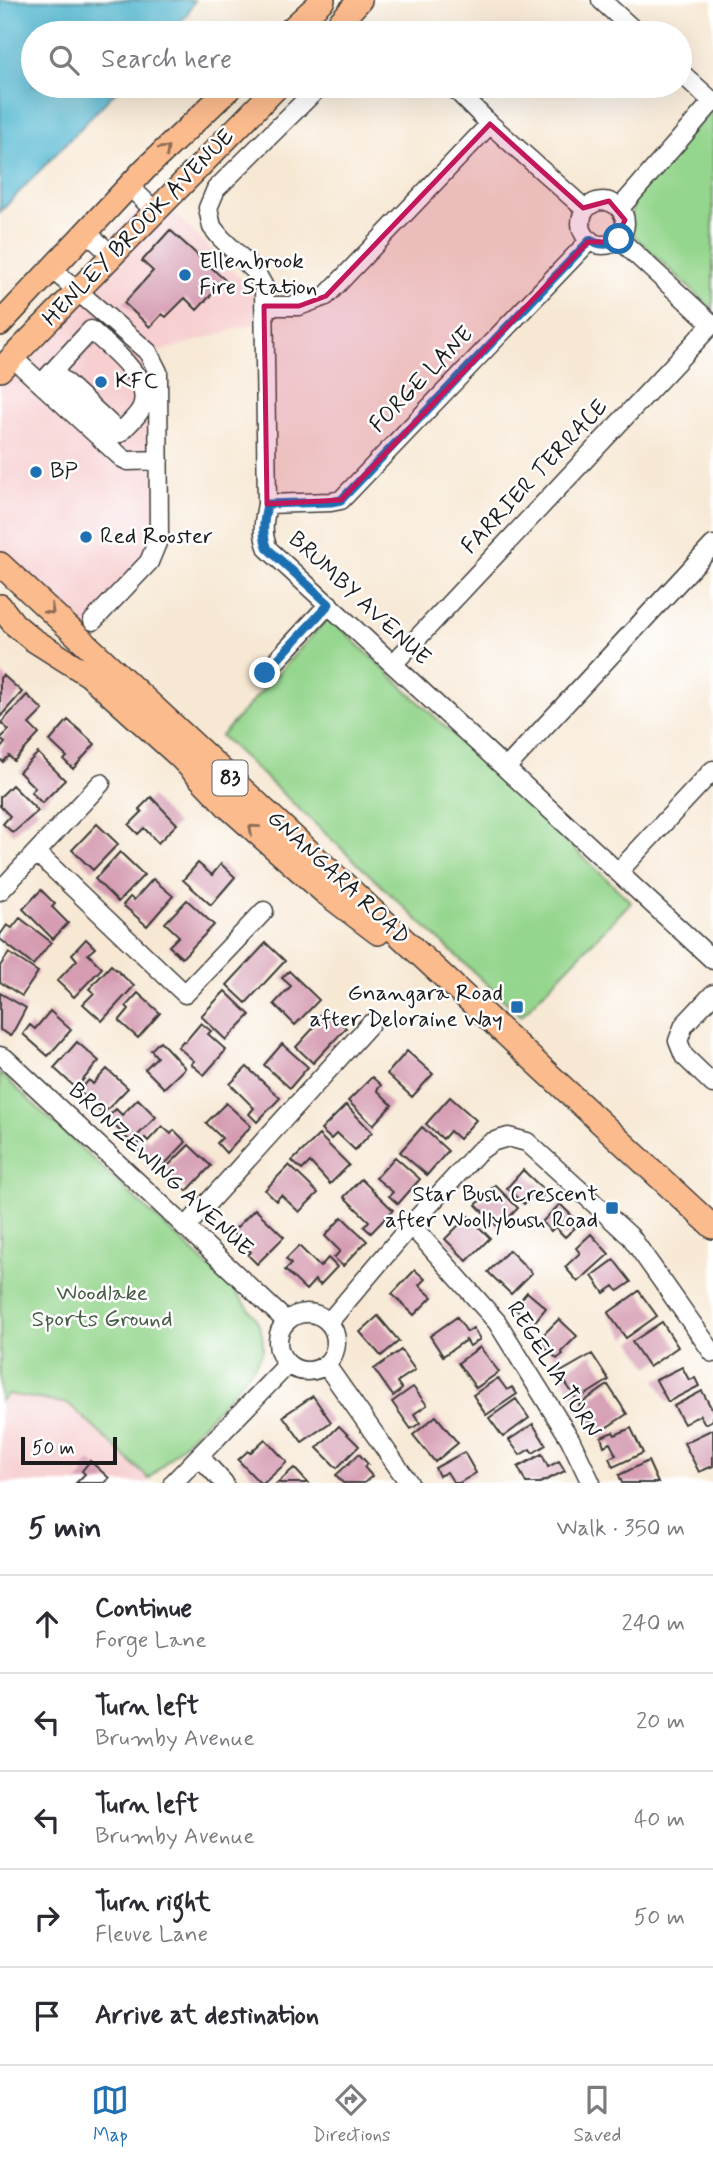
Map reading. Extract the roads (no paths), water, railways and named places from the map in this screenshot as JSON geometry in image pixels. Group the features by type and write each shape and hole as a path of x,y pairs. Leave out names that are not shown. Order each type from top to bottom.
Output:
{"main road":[{"path":"300,21 323,0"},
{"path":"341,21 360,0"},
{"name":"HENLEY BROOK AVENUE","path":"0,324 129,186 220,98"},
{"name":"HENLEY BROOK AVENUE","path":"7,364 266,98"},
{"name":"GNANGARA ROAD","path":"0,564 713,1227"},
{"name":"GNANGARA ROAD","path":"0,606 14,624 32,639 89,675 135,715 228,807 324,892 460,992"}],"street":[{"path":"601,0 625,21"},
{"path":"620,208 713,101 692,83"},
{"name":"BRUMBY AVENUE","path":"308,98 216,189 208,208 212,227 255,271 264,288 267,504 262,527 268,549 713,960"},
{"path":"464,98 585,209"},
{"path":"264,306 299,306 326,296 490,124"},
{"path":"129,186 155,211"},
{"path":"602,200 620,208 625,227 619,239 608,245 590,240 585,235 581,222 585,209 602,200"},
{"path":"86,232 112,255"},
{"path":"619,239 713,324"},
{"name":"FORGE LANE","path":"267,504 341,500 590,240"},
{"path":"52,269 148,352 158,372 159,538 149,562 93,621"},
{"name":"FARRIER TERRACE","path":"394,663 713,324"},
{"path":"7,364 47,377 120,433 143,404 144,395 136,373 92,330 47,377"},
{"path":"47,377 122,458 128,461 159,460"},
{"path":"506,767 713,545"},
{"path":"265,673 329,604"},
{"path":"619,871 713,770"},
{"path":"0,891 101,783"},
{"path":"37,853 184,994 264,911"},
{"path":"713,994 684,1025 678,1041 684,1056 713,1084"},
{"path":"185,1228 370,1024"},
{"name":"BRONZEWING AVENUE","path":"0,1056 286,1321"},
{"path":"329,1322 411,1225 478,1152 492,1142 508,1137 527,1142 631,1237 713,1353"},
{"name":"REGELIA TURN","path":"411,1225 497,1322 570,1439 591,1483"},
{"path":"303,1313 321,1316 329,1322 337,1339 333,1358 319,1370 303,1371 288,1364 282,1357 278,1338 286,1321 303,1313"},
{"path":"173,1483 288,1364"},
{"path":"326,1365 409,1483"},
{"path":"199,1456 224,1483"}],"water":[{"path":"0,0 195,0 181,21 21,21 21,98 109,98 0,212"}],"place":[{"name":"Ellenbrook Fire Station","path":"185,275"},
{"name":"KFC","path":"101,382"},
{"name":"BP","path":"36,472"},
{"name":"Red Rooster","path":"86,537"},
{"name":"Gnangara Road after Deloraine Way","path":"517,1007"},
{"name":"Star Bush Crescent after Woollybush Road","path":"612,1208"}],"park label":[{"name":"Woodlake Sports Ground","path":"102,1307"}]}
